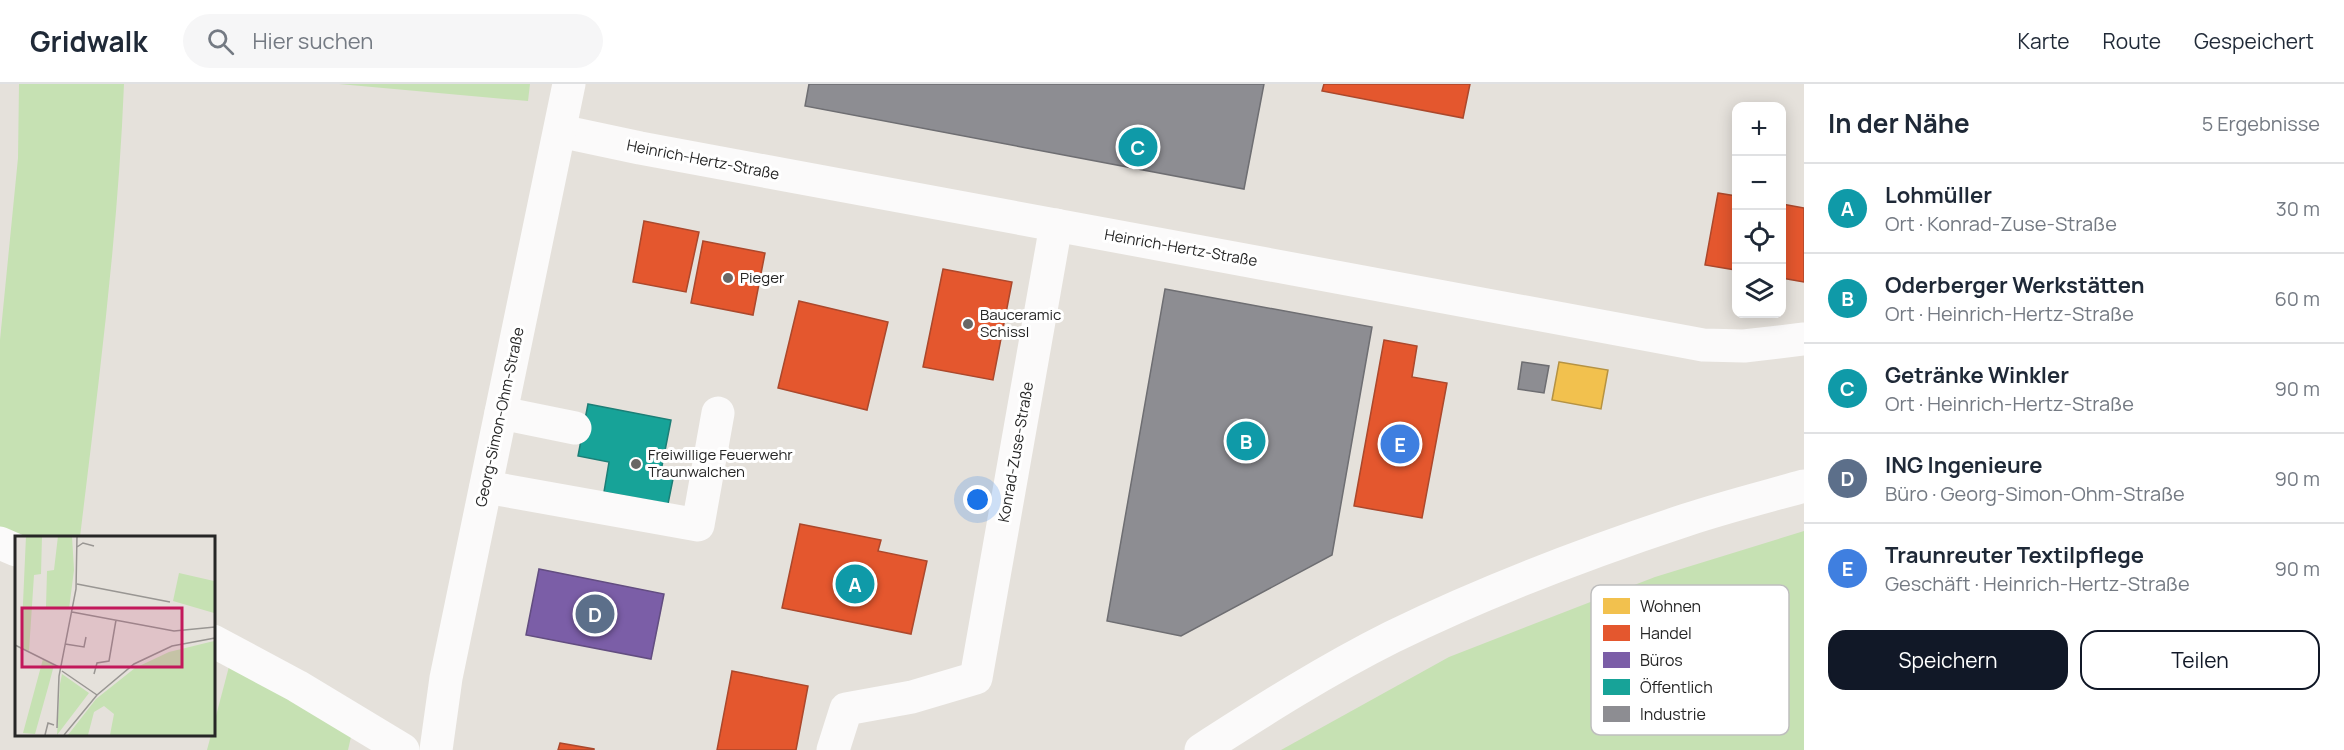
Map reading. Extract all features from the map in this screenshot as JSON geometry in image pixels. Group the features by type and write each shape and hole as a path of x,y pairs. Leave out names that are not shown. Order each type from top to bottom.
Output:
{"street":[{"name":"Georg-Simon-Ohm-Straße","path":"436,750 446,678 569,84"},
{"name":"Heinrich-Hertz-Straße","path":"560,131 651,150 1703,345 1744,346 1804,339"},
{"name":"Konrad-Zuse-Straße","path":"832,750 846,709 912,697 976,678 1056,225"},
{"path":"501,413 575,428"},
{"path":"486,487 698,525 718,413"},
{"path":"1201,750 1260,711 1340,665 1391,638 1478,598 1576,559 1688,519 1804,486"},
{"path":"0,543 15,549"},
{"path":"214,642 297,686 403,750"}],"green space":[{"path":"19,84 124,84 112,255 80,536 15,536 0,543 0,340 18,158"},
{"path":"339,84 530,84 528,101"},
{"path":"1804,531 1804,750 1281,750 1449,657 1591,602 1591,735 1789,735 1789,585 1634,585"},
{"path":"231,659 353,728 348,750 207,750 211,735 214,735 214,723"}],"building: Wohnen":[{"path":"1559,362 1608,370 1601,409 1552,400"}],"building: Handel":[{"path":"1324,84 1470,84 1463,118 1322,91"},
{"path":"1718,193 1732,195 1732,269 1705,265"},
{"path":"1786,205 1804,208 1804,282 1786,279"},
{"path":"644,221 699,232 686,292 633,282"},
{"name":"Pieger","path":"703,241 765,253 753,315 691,303"},
{"name":"Bauceramic Schissl","path":"943,269 1012,282 993,380 923,367"},
{"path":"799,301 888,322 867,410 778,388"},
{"path":"1384,340 1417,346 1412,377 1447,383 1422,518 1354,506"},
{"path":"800,524 881,540 878,551 927,561 911,634 782,608"},
{"path":"732,671 808,686 796,750 717,750"},
{"path":"560,743 594,749 594,750 558,750"}],"building: Büros":[{"path":"539,569 664,594 651,659 526,635"}],"building: Öffentlich":[{"path":"588,404 671,420 661,471 674,474 668,504 604,492 609,462 578,456"}],"building: Industrie":[{"path":"809,84 1264,84 1244,189 805,106"},
{"path":"1165,289 1372,327 1332,555 1181,636 1107,621"},
{"path":"1522,362 1549,366 1544,393 1518,389"}],"place":[{"name":"Getränke Winkler","path":"1138,147"},
{"name":"Pieger","path":"728,278"},
{"name":"Bauceramic Schissl","path":"968,324"},
{"name":"Oderberger Werkstätten","path":"1246,441"},
{"name":"Traunreuter Textilpflege","path":"1400,444"},
{"name":"Freiwillige Feuerwehr Traunwalchen","path":"636,464"},
{"name":"Lohmüller","path":"855,584"},
{"name":"ING Ingenieure","path":"595,614"}]}
